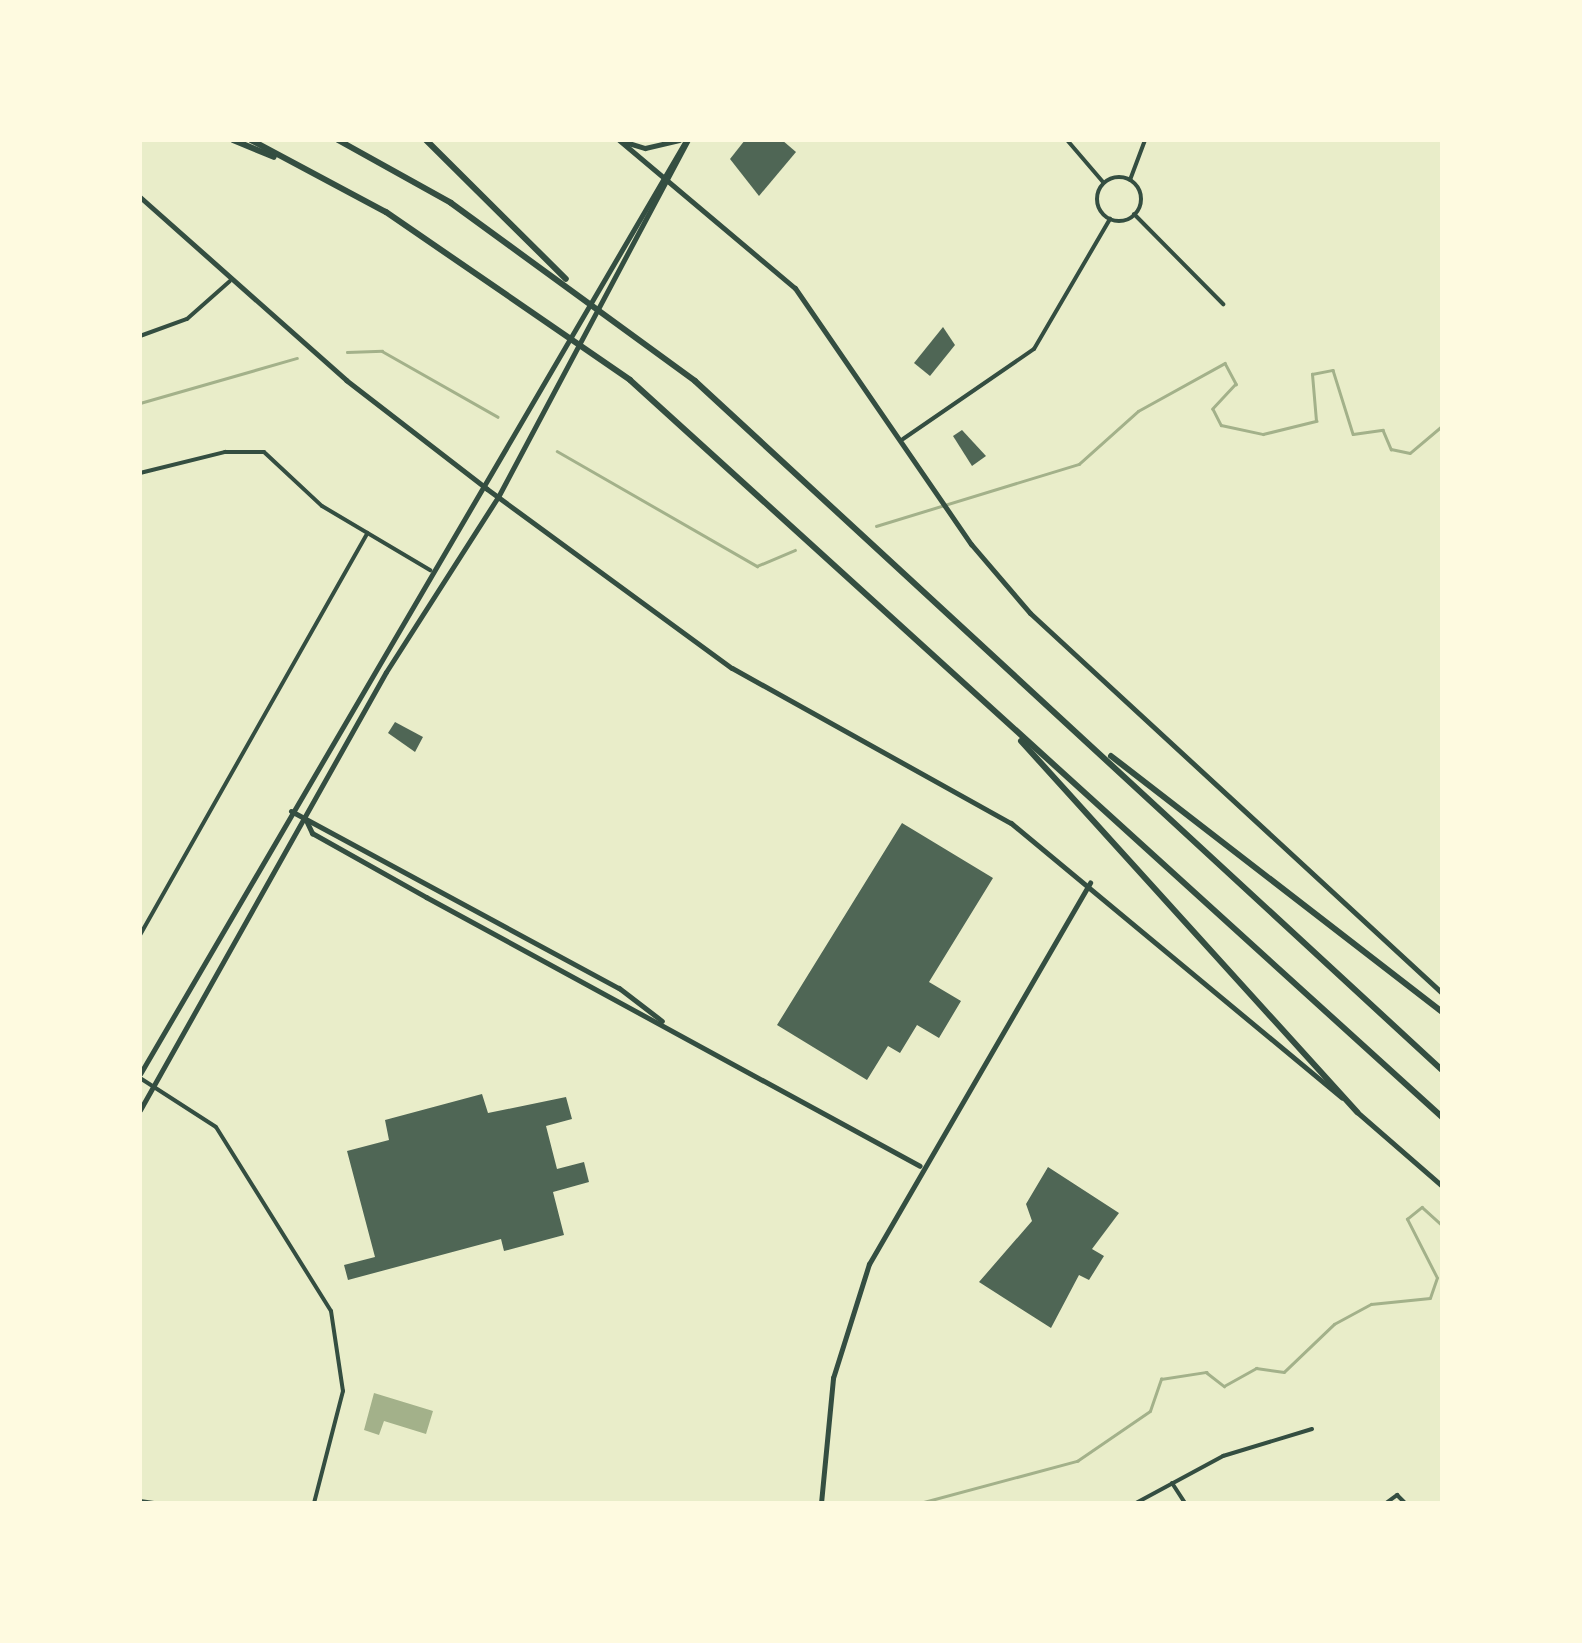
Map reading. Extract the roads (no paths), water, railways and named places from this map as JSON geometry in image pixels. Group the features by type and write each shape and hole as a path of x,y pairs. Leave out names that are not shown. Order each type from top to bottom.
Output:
{"highway":[{"path":"234,140 308,170"},
{"path":"251,140 386,212 630,380 1442,1118"},
{"path":"338,140 578,291 696,381 1442,1070"},
{"path":"426,140 578,291"},
{"path":"1008,724 1357,1112"},
{"path":"1081,733 1442,1012"}],"main road":[{"path":"620,140 644,148 685,140"},
{"path":"620,140 795,288 903,439 951,516 1044,626 1442,993"},
{"path":"140,1076 430,570 487,489 660,172 685,140"},
{"path":"140,1110 305,818 498,496 673,182 685,140"},
{"path":"140,197 230,281 487,489 732,668 1010,823 1090,882 1442,1186"},
{"path":"291,811 496,919 568,960 664,1023"},
{"path":"305,818 312,833 426,898 560,973 664,1023 920,1166"},
{"path":"821,1503 825,1425 850,1316 920,1166 1090,882"},
{"path":"426,898 434,884"},
{"path":"488,932 496,919"},
{"path":"560,973 568,960"}],"street":[{"path":"1067,140 1103,182"},
{"path":"1130,180 1145,140"},
{"path":"1103,182 1130,180"},
{"path":"1130,180 1140,197 1134,214"},
{"path":"1103,182 1098,200 1110,219"},
{"path":"903,439 1034,349 1110,219 1134,214"},
{"path":"1134,214 1223,304"},
{"path":"140,335 186,318 230,281"},
{"path":"140,473 264,452 367,533 430,570"},
{"path":"140,934 367,533"},
{"path":"140,1076 222,1135 331,1310 343,1392 314,1503"},
{"path":"1136,1503 1172,1482 1312,1429"},
{"path":"1172,1482 1185,1503"},
{"path":"1386,1503 1397,1495 1405,1503"},
{"path":"140,1500 154,1503"}],"waterway":[{"path":"347,352 382,351 498,417"},
{"path":"140,403 297,358"},
{"path":"876,526 1079,464 1138,411 1225,363 1236,384 1213,409 1221,425 1263,434 1316,421 1312,374 1333,370 1353,434 1383,430 1391,449 1410,453 1442,426"},
{"path":"557,451 757,566 795,550"},
{"path":"920,1503 1077,1461 1150,1411 1161,1379 1206,1372 1224,1386 1256,1368 1284,1372 1334,1324 1371,1304 1430,1298 1437,1278 1407,1219 1422,1207 1442,1225"}]}
